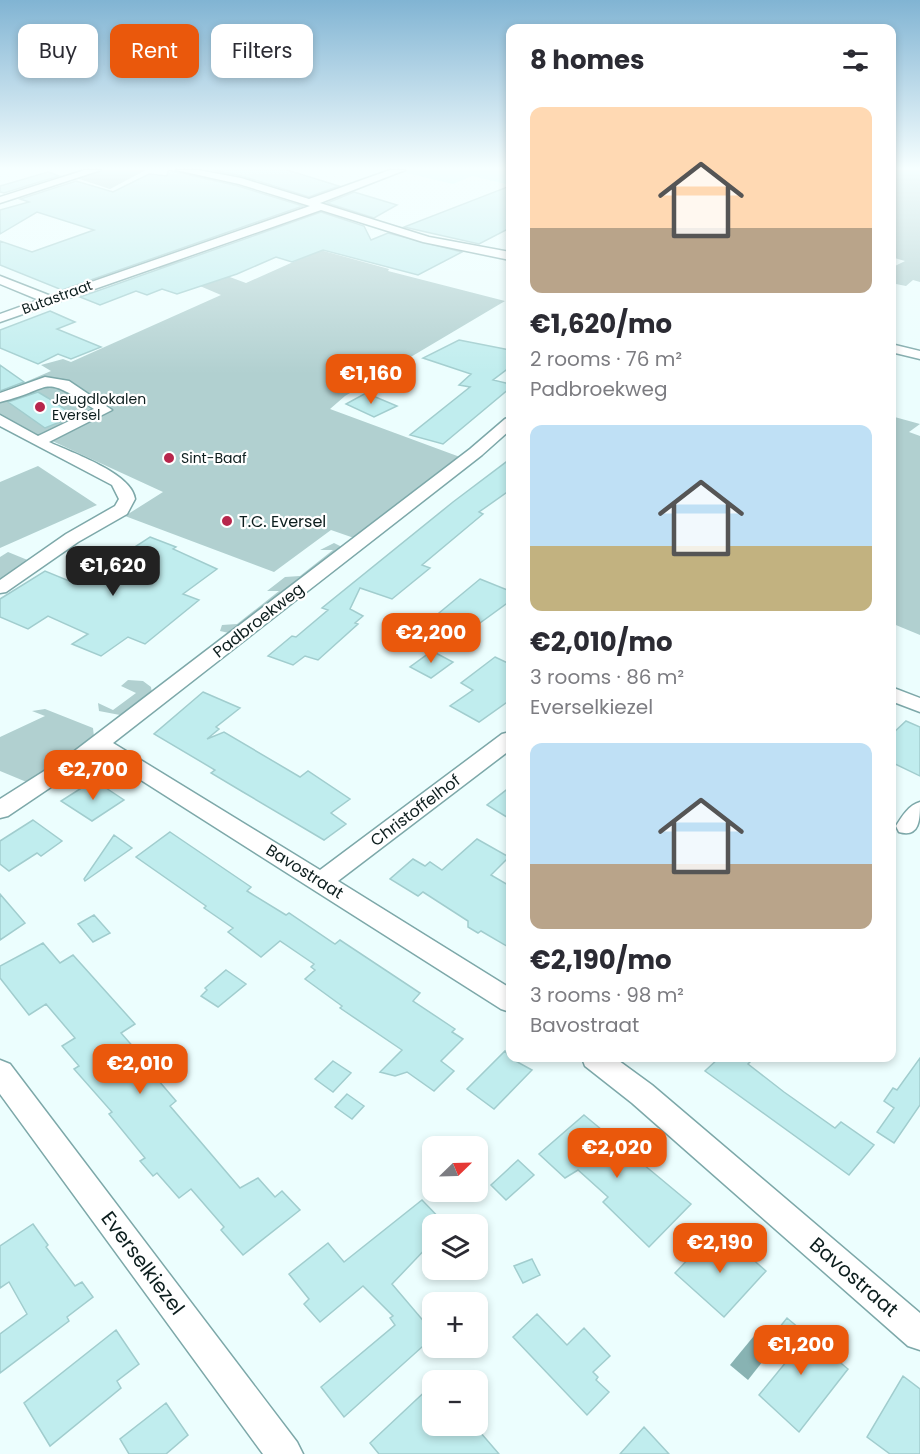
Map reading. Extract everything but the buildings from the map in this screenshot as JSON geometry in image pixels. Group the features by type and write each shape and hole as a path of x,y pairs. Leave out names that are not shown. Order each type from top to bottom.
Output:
{"street":[{"name":"Butastraat","path":"0,318 223,238"},
{"path":"420,238 506,255"},
{"path":"0,280 50,300"},
{"path":"896,349 920,355"},
{"path":"0,398 37,381 60,380 105,410 37,442"},
{"path":"0,420 54,451 118,482 127,492 127,504 34,562 0,588"},
{"name":"Padbroekweg","path":"0,810 76,761 476,452 506,426"},
{"path":"896,695 920,706"},
{"name":"Christoffelhof","path":"321,881 506,743"},
{"name":"Bavostraat","path":"98,744 121,756 506,998"},
{"name":"Bavostraat","path":"600,1062 642,1094 920,1334"},
{"name":"Everselkiezel","path":"0,1072 285,1454"}],"shaded area":[{"path":"896,238 920,238 920,282 913,280 906,286 896,284 896,266 905,261 896,258"},
{"path":"320,250 389,269 388,271 505,301 345,396 330,409 460,457 359,536 354,538 331,530 274,572 125,516 163,492 50,440 43,443 0,416 0,393 51,371 41,365 63,359 71,362 221,295 153,266 178,258 246,283"},
{"path":"896,417 920,424 909,432 920,436 920,635 896,625"},
{"path":"38,466 97,505 0,548 0,482"},
{"path":"334,543 342,547 229,633 220,631 222,625 237,624 279,591 267,591 285,577 300,576 333,550 320,550"},
{"path":"8,552 30,561 0,579 0,557"},
{"path":"128,680 143,681 151,687 152,693 120,715 99,711 98,703 113,710 136,693 121,686"},
{"path":"45,709 93,728 94,737 29,783 0,771 0,737 45,716 32,711"},
{"path":"758,1331 775,1346 748,1380 730,1365"}],"place":[{"name":"Jeugdlokalen Eversel","path":"40,407"},
{"name":"Sint-Baaf","path":"169,458"},
{"name":"T.C. Eversel","path":"227,521"}]}
